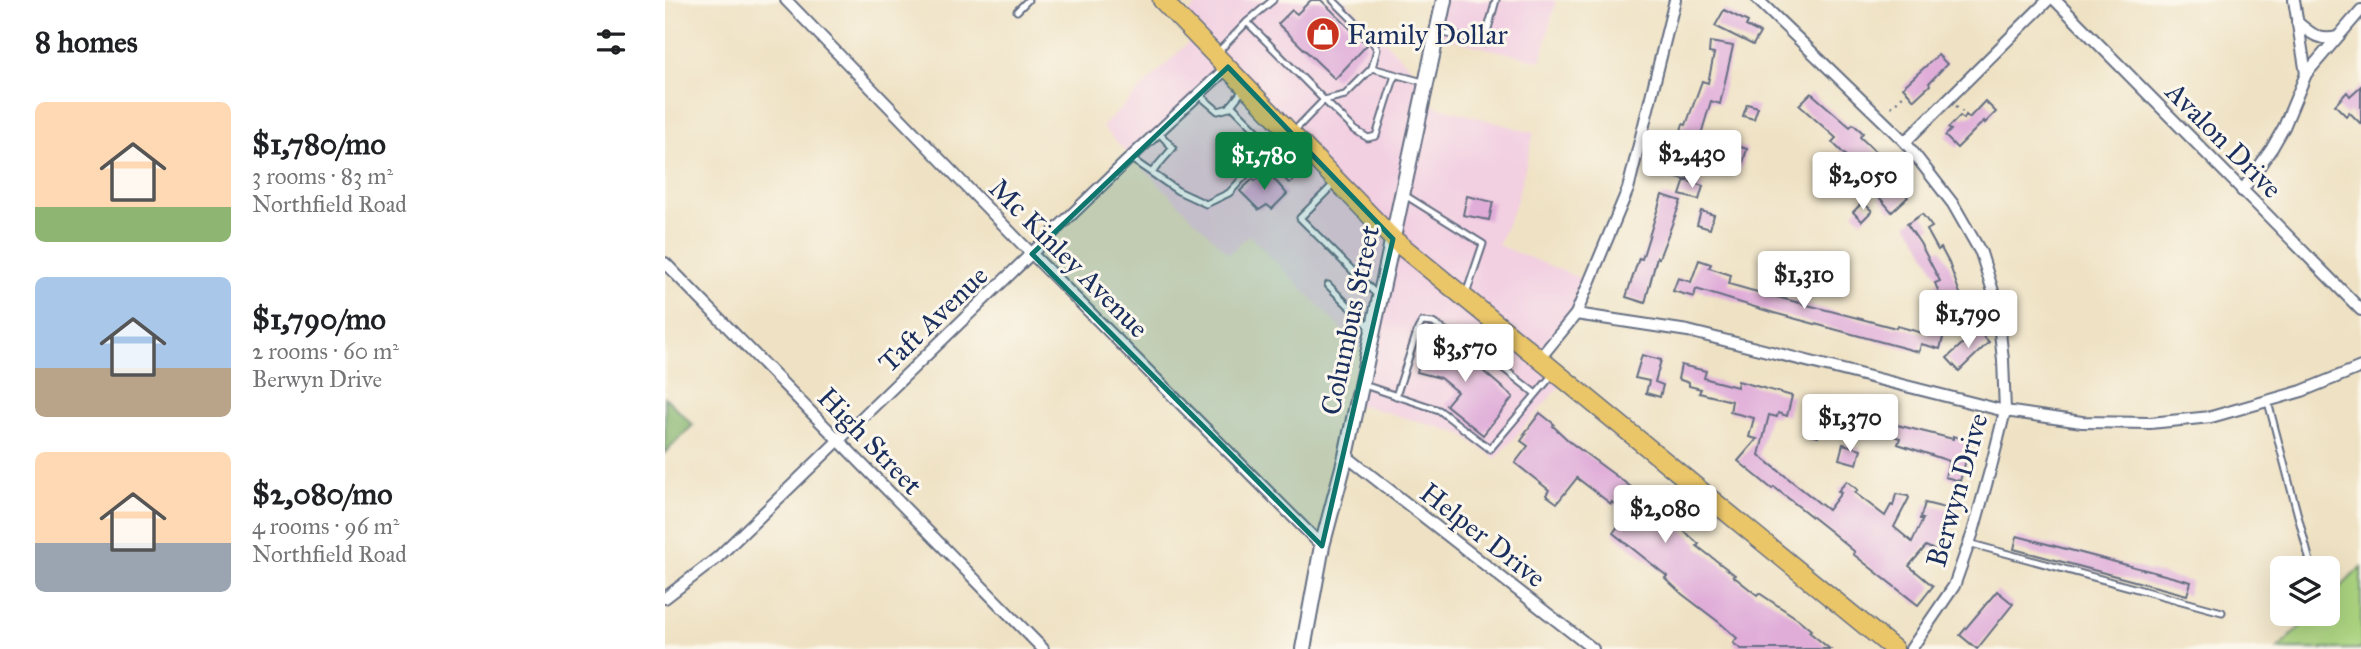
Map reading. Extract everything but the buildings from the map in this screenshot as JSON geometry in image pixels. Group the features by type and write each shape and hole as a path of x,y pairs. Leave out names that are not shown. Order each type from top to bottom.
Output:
{"main road":[{"path":"1163,0 1394,239 1894,649"}],"street":[{"name":"Mc Kinley Avenue","path":"786,0 1032,254 1322,546"},
{"name":"Columbus Street","path":"1303,649 1322,546 1346,456 1444,0"},
{"path":"1540,358 1576,314 1628,189 1675,0"},
{"name":"Berwyn Drive","path":"1758,0 1905,142 1953,204 1981,253 1997,304 2005,411 1991,467 1973,532 1954,586 1910,649"},
{"path":"1905,142 2047,0"},
{"name":"Avalon Drive","path":"2055,0 2361,310"},
{"path":"2294,0 2306,74"},
{"path":"2242,191 2272,149 2306,74 2361,10"},
{"path":"2297,22 2314,36 2329,39 2337,37"},
{"name":"Taft Avenue","path":"665,597 717,558 1198,94 1222,61"},
{"name":"High Street","path":"665,263 1043,649"},
{"path":"1576,314 1688,331 2005,411 2082,422 2150,423 2211,416 2323,384 2361,367"},
{"name":"Helper Drive","path":"1346,456 1593,649"}],"lane":[{"path":"1017,10 1028,0"},
{"path":"1222,61 1247,22 1273,0"},
{"path":"1131,158 1178,191 1206,204 1229,193 1271,145 1288,130 1324,100 1345,95 1372,68 1377,49 1369,36 1333,0"},
{"path":"1437,31 1484,43 1496,0"},
{"path":"1247,22 1324,100 1368,138 1376,136 1395,75"},
{"path":"1372,68 1426,83"},
{"path":"1198,94 1218,111 1229,108 1246,86"},
{"path":"1231,105 1271,145"},
{"path":"1152,172 1173,148 1158,132"},
{"path":"1264,153 1290,179 1314,156"},
{"path":"1338,181 1300,218 1380,298"},
{"path":"1403,194 1483,244 1465,297"},
{"path":"1328,285 1373,331"},
{"path":"1396,396 1417,329 1422,322 1433,323 1481,353 1507,332"},
{"path":"1507,332 1493,360 1536,394"},
{"path":"1361,384 1439,411 1490,449 1556,371"},
{"path":"2267,402 2308,556"},
{"path":"1968,543 2222,612"}],"path":[{"path":"1891,107 1907,92"},
{"path":"1956,106 1966,116"}],"highlighted area":[{"path":"1228,67 1393,239 1322,546 1032,254"}],"shaded area":[{"path":"1202,0 1345,0 1426,83 1422,102 1534,133 1516,203 1498,245 1590,282 1576,314 1541,357 1566,379 1496,459 1462,434 1357,404 1367,355 1249,235 1229,254 1102,127 1196,35 1182,20"},
{"path":"1444,0 1556,0 1541,61 1436,36"}],"green space":[{"path":"665,397 693,425 665,453"},
{"path":"2361,567 2361,649 2278,649 2301,626 2340,626 2340,588"}],"place":[{"name":"Family Dollar","path":"1323,34"}]}
